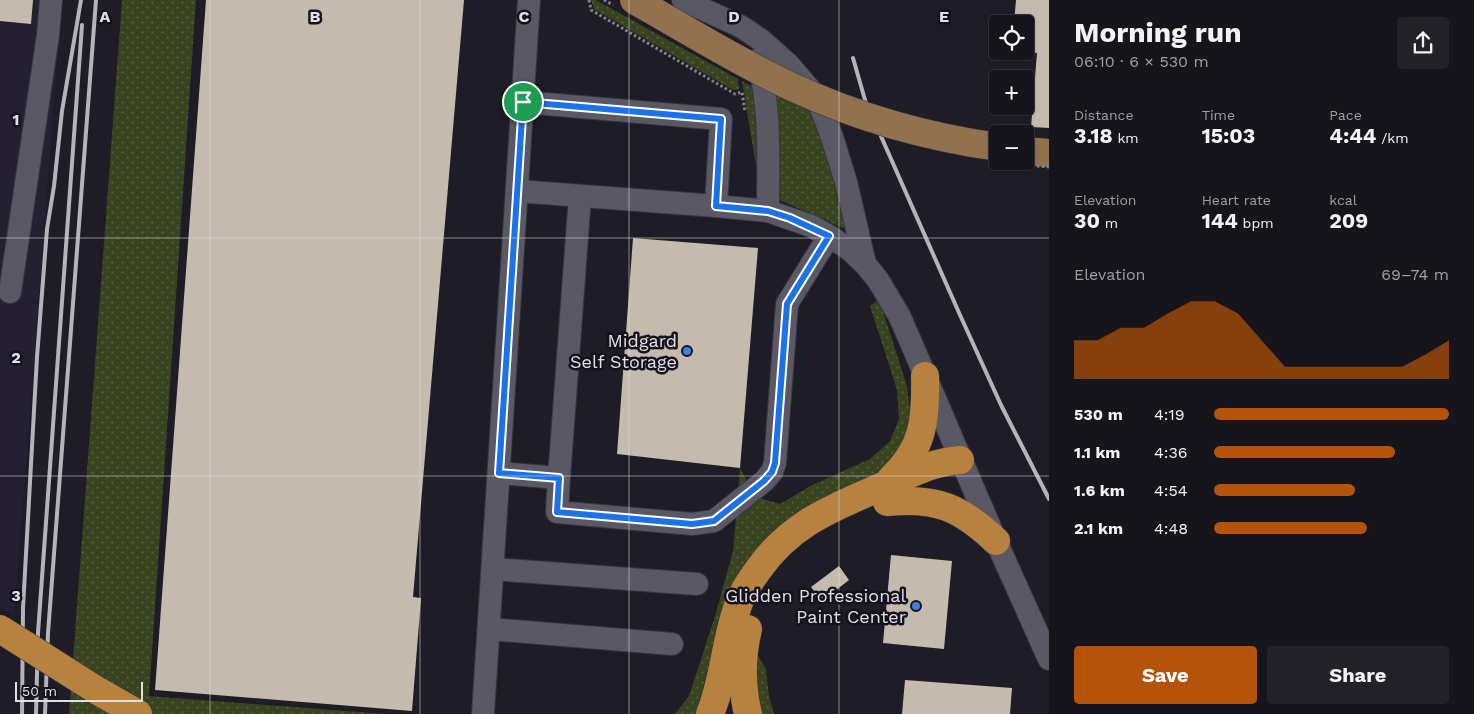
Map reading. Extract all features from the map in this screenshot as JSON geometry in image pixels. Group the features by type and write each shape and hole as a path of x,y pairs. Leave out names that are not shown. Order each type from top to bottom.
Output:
{"highway":[{"path":"854,499 889,480 912,456 924,416 925,376"},
{"path":"710,714 730,631 741,598 750,581 775,548 788,535 820,514 942,461 960,460"},
{"path":"748,714 743,684 742,661 744,645 752,614 771,579 790,557 810,539 859,513 931,484 946,475 960,460"},
{"path":"887,502 925,500 948,507 972,520 996,541"},
{"path":"0,628 98,691 138,714"},
{"path":"0,652 42,666 98,691"}],"main road":[{"path":"634,0 759,71 819,98 866,116 917,132 989,145"},
{"path":"1034,152 1049,153"}],"street":[{"path":"10,291 48,35 51,0"},
{"path":"483,714 529,0"},
{"path":"683,0 742,26 754,50 763,81 768,126 758,210"},
{"path":"719,0 742,26 789,65 812,92 821,108 846,182 865,264"},
{"path":"523,102 721,119 716,206"},
{"path":"517,191 758,210 790,218 829,236 850,250 865,264 893,305 911,341 960,460 1049,659"},
{"path":"580,196 557,512 692,524 714,521 764,481 772,472 775,463 787,304 829,236"},
{"path":"499,473 559,478"},
{"path":"493,569 697,584"},
{"path":"489,630 672,644"}],"path":[{"path":"589,0 592,10 735,94 742,92"}],"shaded area":[{"path":"0,0 62,0 14,616 0,606"}],"green space":[{"path":"122,0 196,0 149,696 386,714 69,714"},
{"path":"591,0 596,0 738,79 739,89 733,90 594,9"},
{"path":"764,53 816,106 846,225 843,228 777,199"},
{"path":"742,81 759,90 763,192 756,191 758,178"},
{"path":"879,299 907,386 911,418 904,450 883,471 819,502 783,527 699,714 675,714 689,696 716,613 733,551 740,468 756,497 780,504 812,485 870,459 890,441 899,419 897,390 870,306"},
{"path":"752,646 766,669 769,696 774,714 755,714"}],"building":[{"path":"0,0 33,0 31,24 0,21"},
{"path":"206,0 464,0 413,597 421,598 412,711 155,690"},
{"path":"1016,0 1049,0 1049,128 1034,127 1034,125 1031,125 1032,115 1034,115 1037,53 1034,53 1034,15 1015,15"},
{"name":"Midgard Self Storage","path":"633,238 758,248 740,468 617,454"},
{"path":"891,555 952,561 944,649 883,643"},
{"path":"839,566 849,580 822,601 811,587"},
{"path":"905,680 1012,688 1010,714 902,714"}],"railway":[{"path":"22,714 23,608 37,357 47,229 54,186 62,111 81,0"},
{"path":"45,714 48,633 96,0"},
{"path":"36,714 38,633 82,25"},
{"path":"853,58 865,100 960,315 1001,405 1049,499"}],"place":[{"name":"Midgard Self Storage","path":"687,351"},
{"name":"Glidden Professional Paint Center","path":"916,606"}],"route":[{"path":"523,102 721,119 716,206 768,211 811,226 829,236 787,304 775,463 772,472 764,481 714,521 692,524 557,512 559,478 499,473 523,102"}]}
